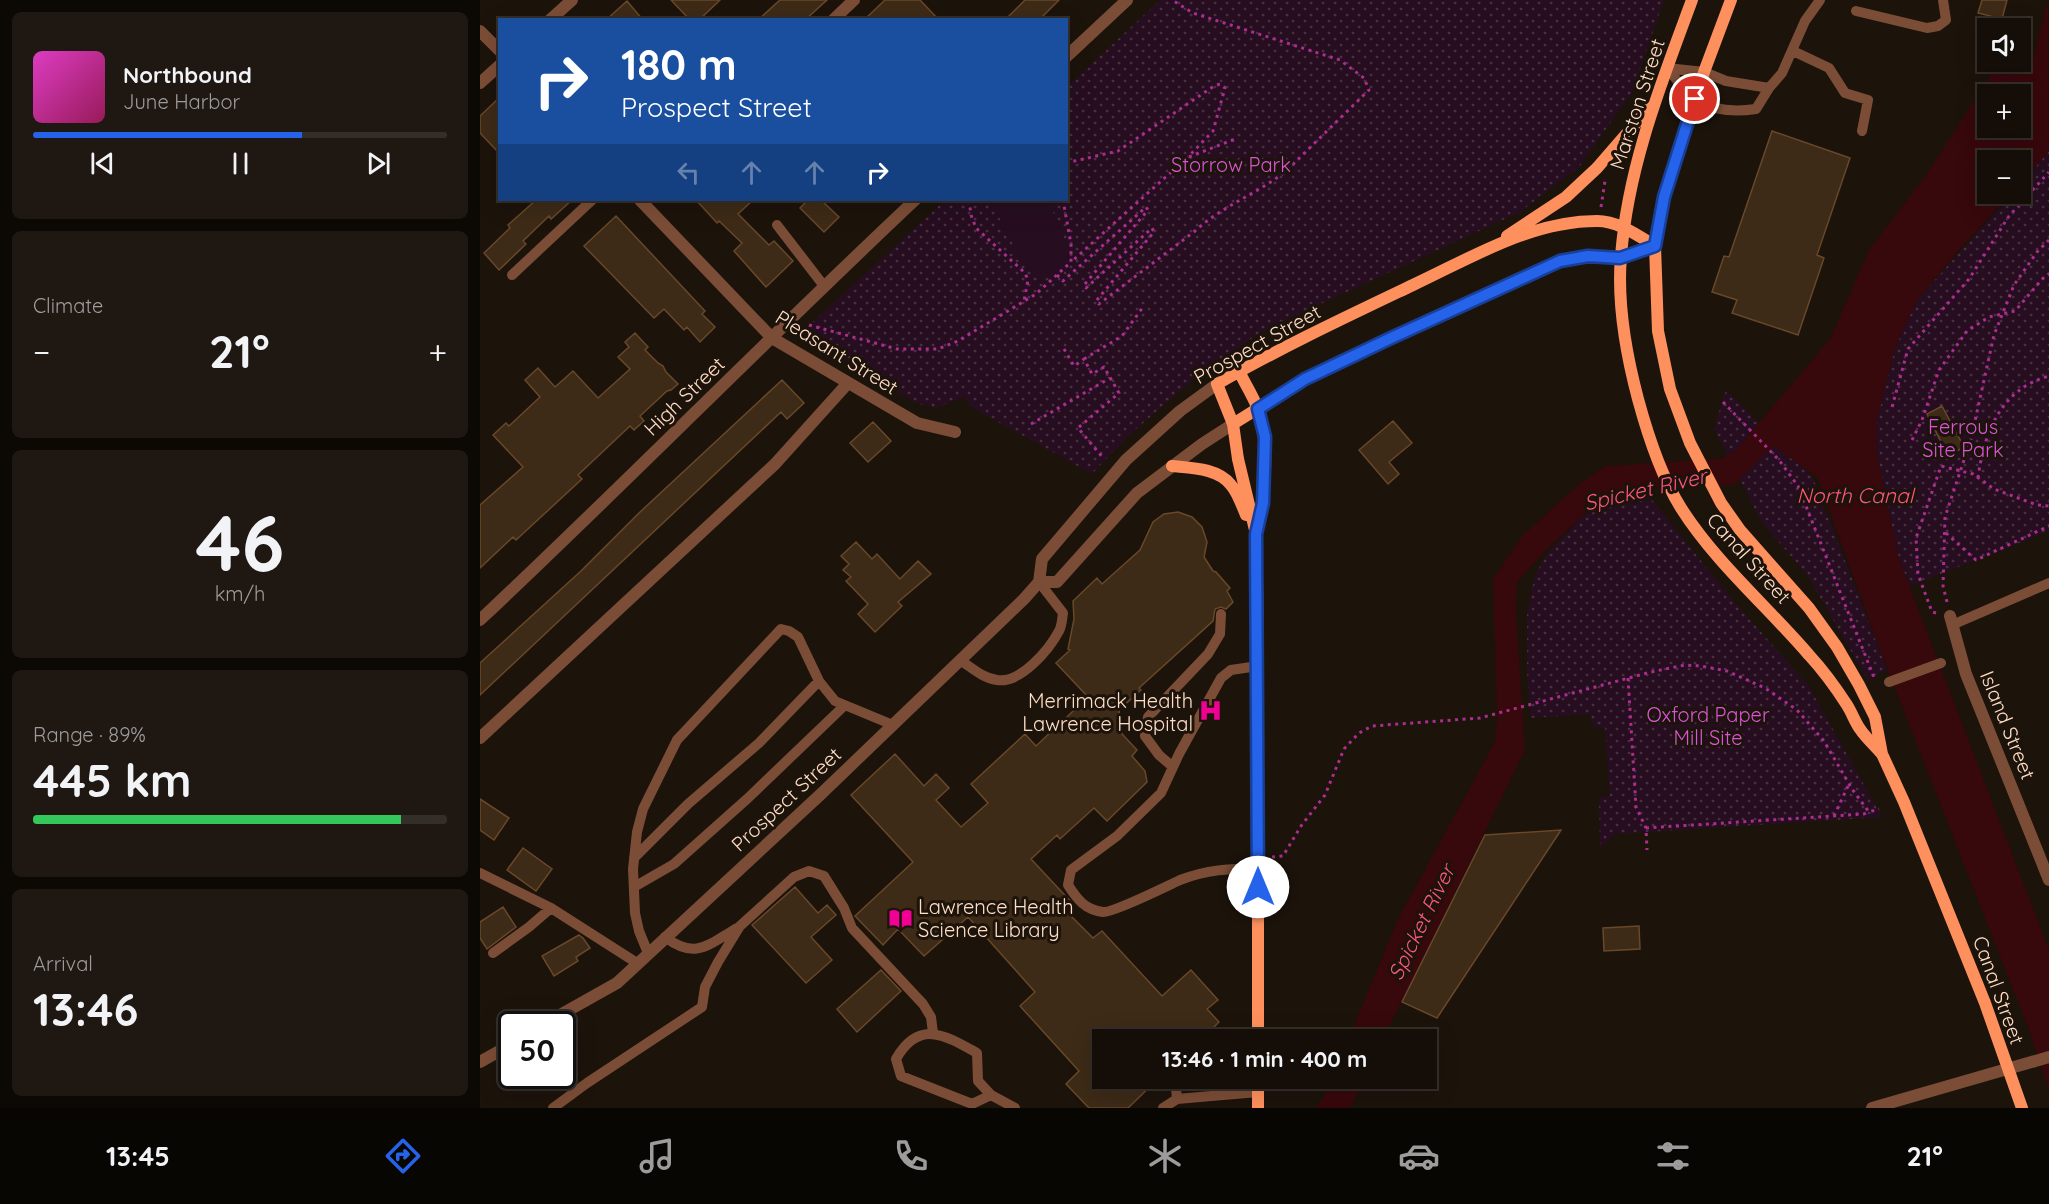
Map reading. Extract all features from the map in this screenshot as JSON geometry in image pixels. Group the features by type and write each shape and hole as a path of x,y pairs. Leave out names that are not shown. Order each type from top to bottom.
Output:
{"main road":[{"name":"Marston Street","path":"1620,258 1636,162 1654,103 1692,0"},
{"path":"1655,246 1664,197 1704,72 1731,0"},
{"name":"Prospect Street","path":"1493,246 1566,197 1597,168 1654,103"},
{"name":"Prospect Street","path":"1217,384 1317,331 1493,246 1554,226 1599,221 1624,227 1655,246"},
{"name":"Prospect Street","path":"1233,424 1305,379 1560,261 1588,256 1620,258 1655,246"},
{"name":"Canal Street","path":"1655,246 1658,331 1664,363 1676,408 1699,464 1721,503 1740,530 1809,608 1837,647 1875,717 1882,754 1962,944 2022,1108"},
{"name":"Canal Street","path":"1620,258 1626,350 1643,417 1662,471 1680,506 1715,552 1811,657 1846,704 1861,730 1882,754"},
{"path":"1239,371 1258,409 1265,437 1263,503 1256,534"},
{"path":"1217,384 1233,424 1238,459 1256,534 1258,1029"},
{"path":"1172,466 1210,471 1231,484 1256,534"},
{"path":"1258,1092 1258,1108"}],"street":[{"path":"552,18 572,0"},
{"path":"835,18 854,0"},
{"path":"1068,55 1127,0"},
{"path":"480,31 498,49"},
{"path":"480,83 498,68"},
{"name":"Pleasant Street","path":"641,201 772,338 917,423 955,432"},
{"name":"High Street","path":"480,620 595,512 824,286 914,201"},
{"path":"480,738 775,465 848,383"},
{"name":"Prospect Street","path":"567,1011 617,983 821,794 1024,599 1039,582 1042,559 1125,460 1180,411 1217,384"},
{"name":"Prospect Street","path":"1039,582 1057,582 1137,494 1172,466 1233,424"},
{"name":"Island Street","path":"1951,620 1966,674 2049,880"},
{"path":"480,1062 498,1052"},
{"path":"1872,1108 2049,1057"}],"lane":[{"path":"1667,68 1695,99 1719,109 1740,111 1756,109 1782,73 1805,21 1820,0"},
{"path":"1856,11 1927,28 1938,26 1946,20 1942,0"},
{"path":"1793,51 1829,68 1845,93 1868,100 1862,131"},
{"path":"1667,68 1704,72 1726,81 1769,88"},
{"path":"512,275 591,201"},
{"path":"777,225 824,286"},
{"path":"960,660 983,676 998,681 1014,679 1042,655 1060,629 1063,613 1039,582"},
{"path":"1951,620 2049,583"},
{"path":"1173,767 1145,736 1149,717 1208,654 1220,634 1221,614"},
{"path":"648,954 639,931 634,887 634,858 643,809 677,740 781,629 798,637 819,681 835,701 893,725"},
{"path":"1889,682 1941,663"},
{"path":"1258,666 1231,670 1221,678 1161,793 1117,836 1071,870 1068,885 1078,901 1091,909 1106,913 1182,880 1209,871 1232,868 1258,869"},
{"path":"634,858 688,804 759,743 819,681"},
{"path":"634,887 674,864 747,799 844,706"},
{"path":"665,938 678,947 692,950 707,946 740,926 794,877 809,871 824,876 844,908 852,928 923,1004 931,1017 933,1033"},
{"path":"480,873 551,908 637,963"},
{"path":"494,953 551,908"},
{"path":"553,1108 702,1007 705,987 717,962 740,926"},
{"path":"991,1095 972,1104 901,1076 896,1059 903,1048 916,1036 933,1033 955,1040 977,1053 978,1081 991,1095 1015,1108"},
{"path":"1176,1089 1177,1099"},
{"path":"1162,1108 1177,1099 1258,1092"}],"path":[{"path":"1057,275 1063,281 1146,207 1148,210 1084,285 1086,288 1152,228 1154,232 1096,301 1099,304 1208,219 1230,204 1272,182 1286,171 1369,90 1364,78 1340,60 1193,13 1173,0"},
{"path":"809,325 897,350 938,349 958,341 1036,294 1188,157 1213,131 1225,88 1220,84 1201,94 1118,151 1068,165"},
{"path":"1188,157 1234,140"},
{"path":"1892,408 1908,349 1969,279 2009,216 2049,172"},
{"path":"1600,210 1605,179 1602,174"},
{"path":"969,201 976,228 1025,273 1028,280 1024,302"},
{"path":"1063,201 1071,244 1071,262"},
{"path":"1951,620 1943,586 1945,517 1971,439 1994,335 2014,285 2037,252 2049,240"},
{"path":"1912,440 1922,420 1939,370 1966,331 1989,317 2015,311 2049,274"},
{"path":"1064,349 1074,366 1122,336 1143,307"},
{"path":"1084,359 1092,374 1104,368 1119,393 1078,428 1104,459"},
{"path":"1978,478 1985,442 1994,419 2015,393 2036,379 2049,376"},
{"path":"1032,424 1110,378"},
{"path":"1723,402 1779,460 1798,486 1878,688"},
{"path":"1951,620 1932,612 1918,574 1916,538 1941,466 1972,474 1995,489 2037,505 2049,506"},
{"path":"1945,532 1976,561 2049,526"},
{"path":"1270,857 1283,856 1301,826 1326,795 1344,749 1359,733 1372,726 1464,721 1685,665 1727,671 1765,688 1797,710 1824,741 1849,784 1869,812"},
{"path":"1628,678 1636,807 1646,828 1647,850"},
{"path":"1834,816 1849,784"},
{"path":"1646,828 1864,814 1879,809"}],"green space":[{"name":"Storrow Park","path":"1160,0 1664,0 1632,92 1580,166 1520,212 1266,329 1204,370 1127,437 1092,474 973,408 964,397 935,408 916,403 801,333 944,201 1068,201 1068,86"},
{"name":"Ferrous Site Park","path":"2049,151 2049,531 1910,586 1899,559 1877,454 1876,423 1895,348 1917,300 2003,204 2031,204 2031,172"},
{"path":"991,201 1048,201 1069,251 1065,267 1054,278 1045,278 1033,274 1024,265"},
{"path":"1726,390 1813,478 1887,670 1867,679 1808,576 1761,521 1714,428"},
{"name":"Oxford Paper Mill Site","path":"1648,495 1735,603 1808,685 1882,817 1615,834 1600,848 1599,798 1610,796 1605,728 1593,727 1590,714 1531,718 1527,672 1527,615 1535,575 1547,554 1582,517 1600,506"}],"water":[{"path":"2048,0 2049,151 2031,171 2031,150 1977,150 1977,204 2001,204 1917,300 1895,348 1876,423 1877,454 1899,559 2049,950 2049,1091 2029,1030 1883,658 1817,477 1773,446 1734,485 1651,488 1590,509 1548,548 1517,582 1516,611 1525,750 1388,1029 1353,1029 1399,917 1495,742 1497,720 1493,579 1522,536 1579,484 1606,466 1720,459 1736,450 1830,339 1869,250 1926,175 1977,96 1977,138 2031,138 2031,84 1985,84 1993,72 2031,72 2031,56 2033,58"},
{"path":"1327,1089 1359,1089 1350,1108 1316,1108"}],"building":[{"path":"671,0 720,0 701,18 688,18"},
{"path":"780,0 827,0 807,18 760,18"},
{"path":"885,0 920,0 937,18 866,18"},
{"path":"1025,0 1059,0 1041,18 1007,18"},
{"path":"1982,0 2007,0 2002,18 1978,13"},
{"path":"627,1 641,18 608,18"},
{"path":"498,99 498,152 480,133 480,116"},
{"path":"1772,131 1850,158 1817,255 1824,258 1798,335 1732,313 1737,300 1712,292 1724,256 1729,257"},
{"path":"535,201 571,201 551,219 549,216 523,241 526,244 499,270 484,253 510,228 508,225"},
{"path":"697,201 752,201 738,214 769,245 774,241 793,261 766,287 734,251 742,243 719,221 717,223"},
{"path":"807,201 822,201 839,217 824,232 800,208"},
{"path":"616,216 705,311 702,314 715,327 700,342 687,327 684,330 664,309 654,318 584,246"},
{"path":"635,333 648,347 645,350 678,384 640,416 644,421 634,430 630,426 578,475 582,479 516,540 513,537 480,568 480,505 523,467 493,435 506,423 509,426 540,397 525,380 538,368 555,387 573,371 598,398 630,369 618,357 629,347 625,342"},
{"path":"782,380 804,403 787,419 781,412 480,695 480,663 581,571 639,513"},
{"path":"1942,406 1964,447 1948,456 1927,414"},
{"path":"1393,421 1412,443 1389,462 1399,474 1388,484 1359,450"},
{"path":"873,422 891,441 868,462 850,443"},
{"name":"Merrimack Health Lawrence Hospital","path":"1178,512 1192,517 1202,527 1207,542 1204,557 1213,571 1230,588 1227,591 1233,602 1226,609 1221,607 1215,609 1213,621 1139,688 1141,690 1119,710 1122,734 1137,750 1132,756 1145,771 1147,782 1107,821 1094,808 1060,839 1057,835 1031,859 1073,904 1066,911 1093,938 1102,931 1162,996 1191,970 1218,1000 1207,1009 1219,1022 1212,1029 1092,1029 1092,1089 1148,1089 1128,1108 1089,1108 1066,1084 1079,1071 1020,1006 1035,992 968,917 924,956 898,929 883,945 855,916 913,862 851,795 895,754 924,786 936,774 949,788 936,800 961,827 988,803 971,784 1025,734 1036,746 1088,697 1056,663 1070,650 1068,649 1074,619 1073,601 1097,578 1102,584 1140,550 1153,522 1164,514"},
{"path":"856,542 872,559 877,554 900,579 918,561 931,574 898,602 902,606 875,632 858,614 868,604 846,581 851,577 843,570 849,564 841,556"},
{"path":"480,799 509,818 494,840 480,830"},
{"path":"1561,830 1437,1018 1402,1002 1485,835"},
{"path":"523,848 552,869 536,891 507,870"},
{"path":"795,887 818,913 827,905 836,915 811,937 832,960 806,983 752,925"},
{"path":"503,907 516,927 487,949 480,938 480,922"},
{"path":"1639,926 1640,949 1604,951 1603,928"},
{"path":"579,935 590,948 576,957 578,961 554,976 542,956"},
{"path":"881,970 901,991 857,1032 837,1009"}],"place":[{"name":"Merrimack Health Lawrence Hospital","path":"1211,711"},
{"name":"Lawrence Health Science Library","path":"900,918"}],"route":[{"path":"1258,887 1256,534 1263,503 1265,437 1258,409 1305,379 1560,261 1588,256 1620,258 1655,246 1664,197 1695,99"}],"water label":[{"name":"Spicket River","path":"1645,489"},
{"name":"North Canal","path":"1855,495"},
{"name":"Spicket River","path":"1421,922"}]}
